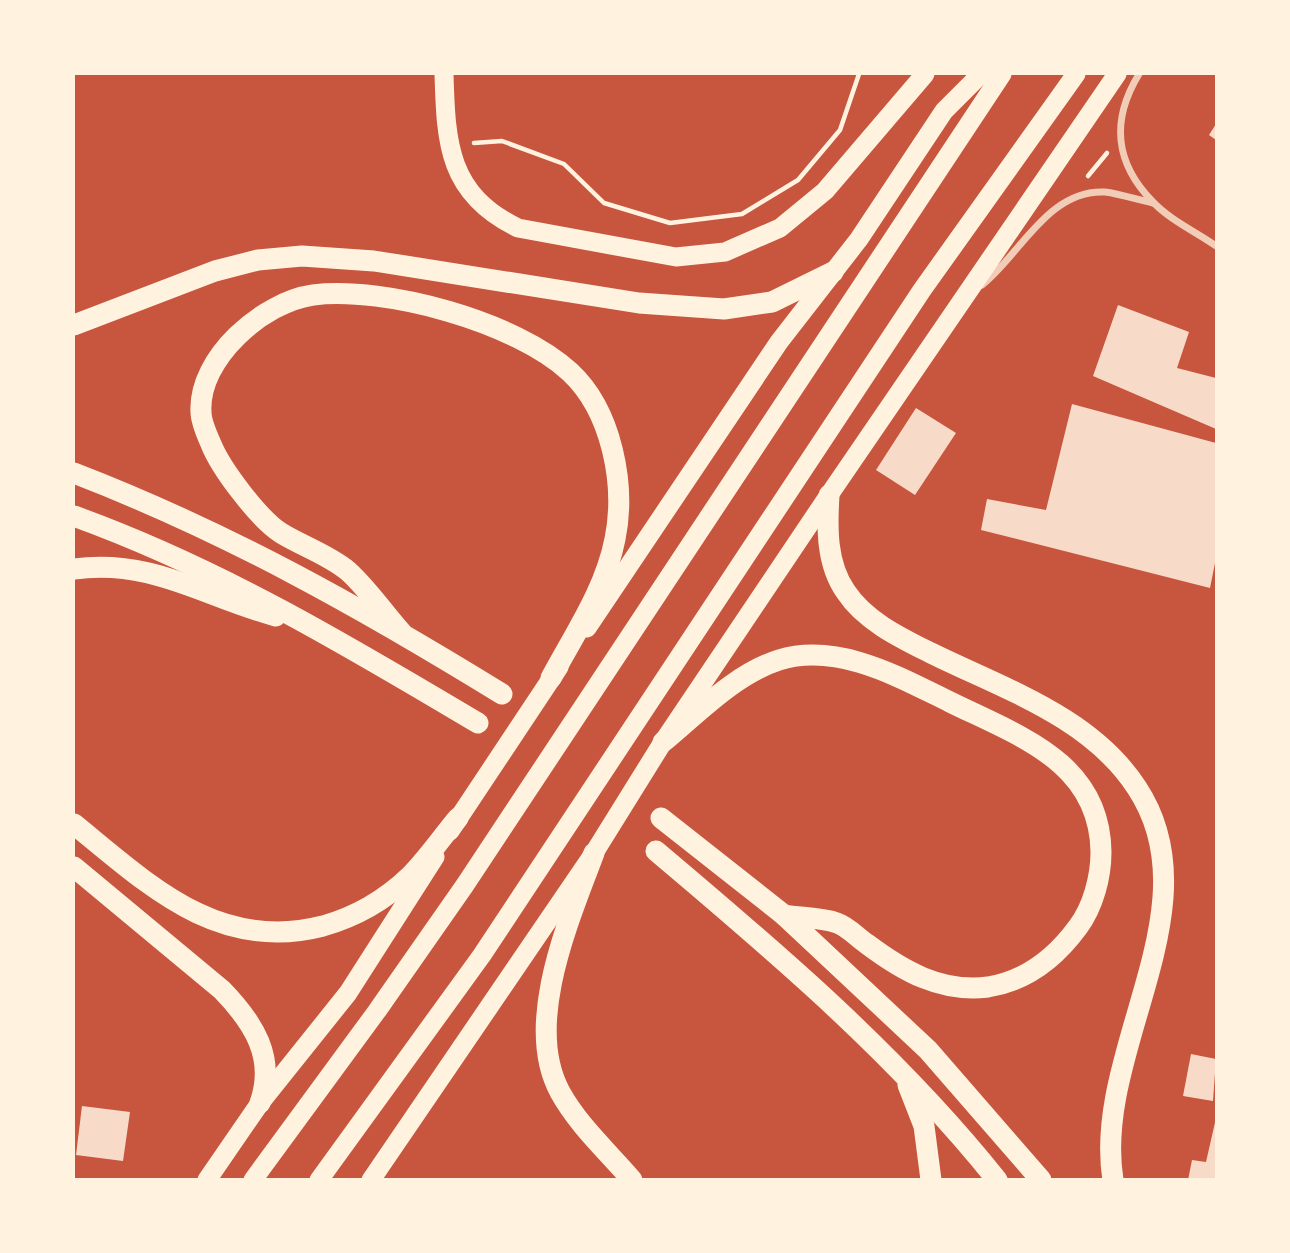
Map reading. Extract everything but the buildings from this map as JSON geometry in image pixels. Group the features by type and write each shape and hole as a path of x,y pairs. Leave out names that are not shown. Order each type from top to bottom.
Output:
{"highway":[{"path":"444,74 445,116 454,165 472,197 496,218 518,228 676,257 725,252 780,228 825,191 925,74"},
{"path":"207,1180 260,1103 348,993 413,895 457,818 779,342 859,239 944,111 981,74"},
{"path":"253,1180 465,885 1002,74"},
{"path":"319,1180 482,955 906,313 1076,74"},
{"path":"371,1180 594,853 663,742 829,495 1117,74"},
{"path":"74,325 215,271 258,260 302,256 374,261 639,303 724,309 772,302 833,272"},
{"path":"402,633 347,570 278,531 253,505 212,446 201,413 206,380 222,351 264,312 312,295 359,295 408,300 474,319 535,347 571,372 599,414 614,451 619,489 616,536 601,587 551,678"},
{"path":"74,474 248,548 402,633 502,694"},
{"path":"829,495 827,529 834,570 845,592 865,614 907,641 1086,732 1115,759 1138,789 1154,823 1163,853 1166,885 1161,916 1117,1094 1110,1160 1113,1180"},
{"path":"74,516 210,571 319,628 478,723"},
{"path":"74,569 106,565 146,571 256,611 319,628"},
{"path":"663,742 722,693 757,670 794,657 829,657 879,668 1041,747 1075,778 1094,811 1101,835 1101,865 1092,901 1066,945 1022,977 989,987 954,988 923,979 889,960 837,923 784,915"},
{"path":"74,824 168,898 197,914 265,933 299,932 337,922 369,906 411,875 457,818"},
{"path":"661,818 784,915 928,1050 1041,1180"},
{"path":"656,851 777,953 905,1076 952,1123 997,1180"},
{"path":"594,853 556,962 547,1040 552,1073 560,1093 577,1117 632,1180"},
{"path":"74,867 222,990 240,1009 264,1048 266,1087 260,1103"},
{"path":"905,1076 924,1126 931,1180"}],"street":[{"path":"1139,74 1127,93 1119,120 1119,138 1126,165 1153,203 1216,246"},
{"path":"958,304 987,281 1053,210 1070,198 1104,192 1153,203"}],"path":[{"path":"451,145 502,141 564,164 604,203 670,223 742,214 798,180 840,130 859,74"}]}
